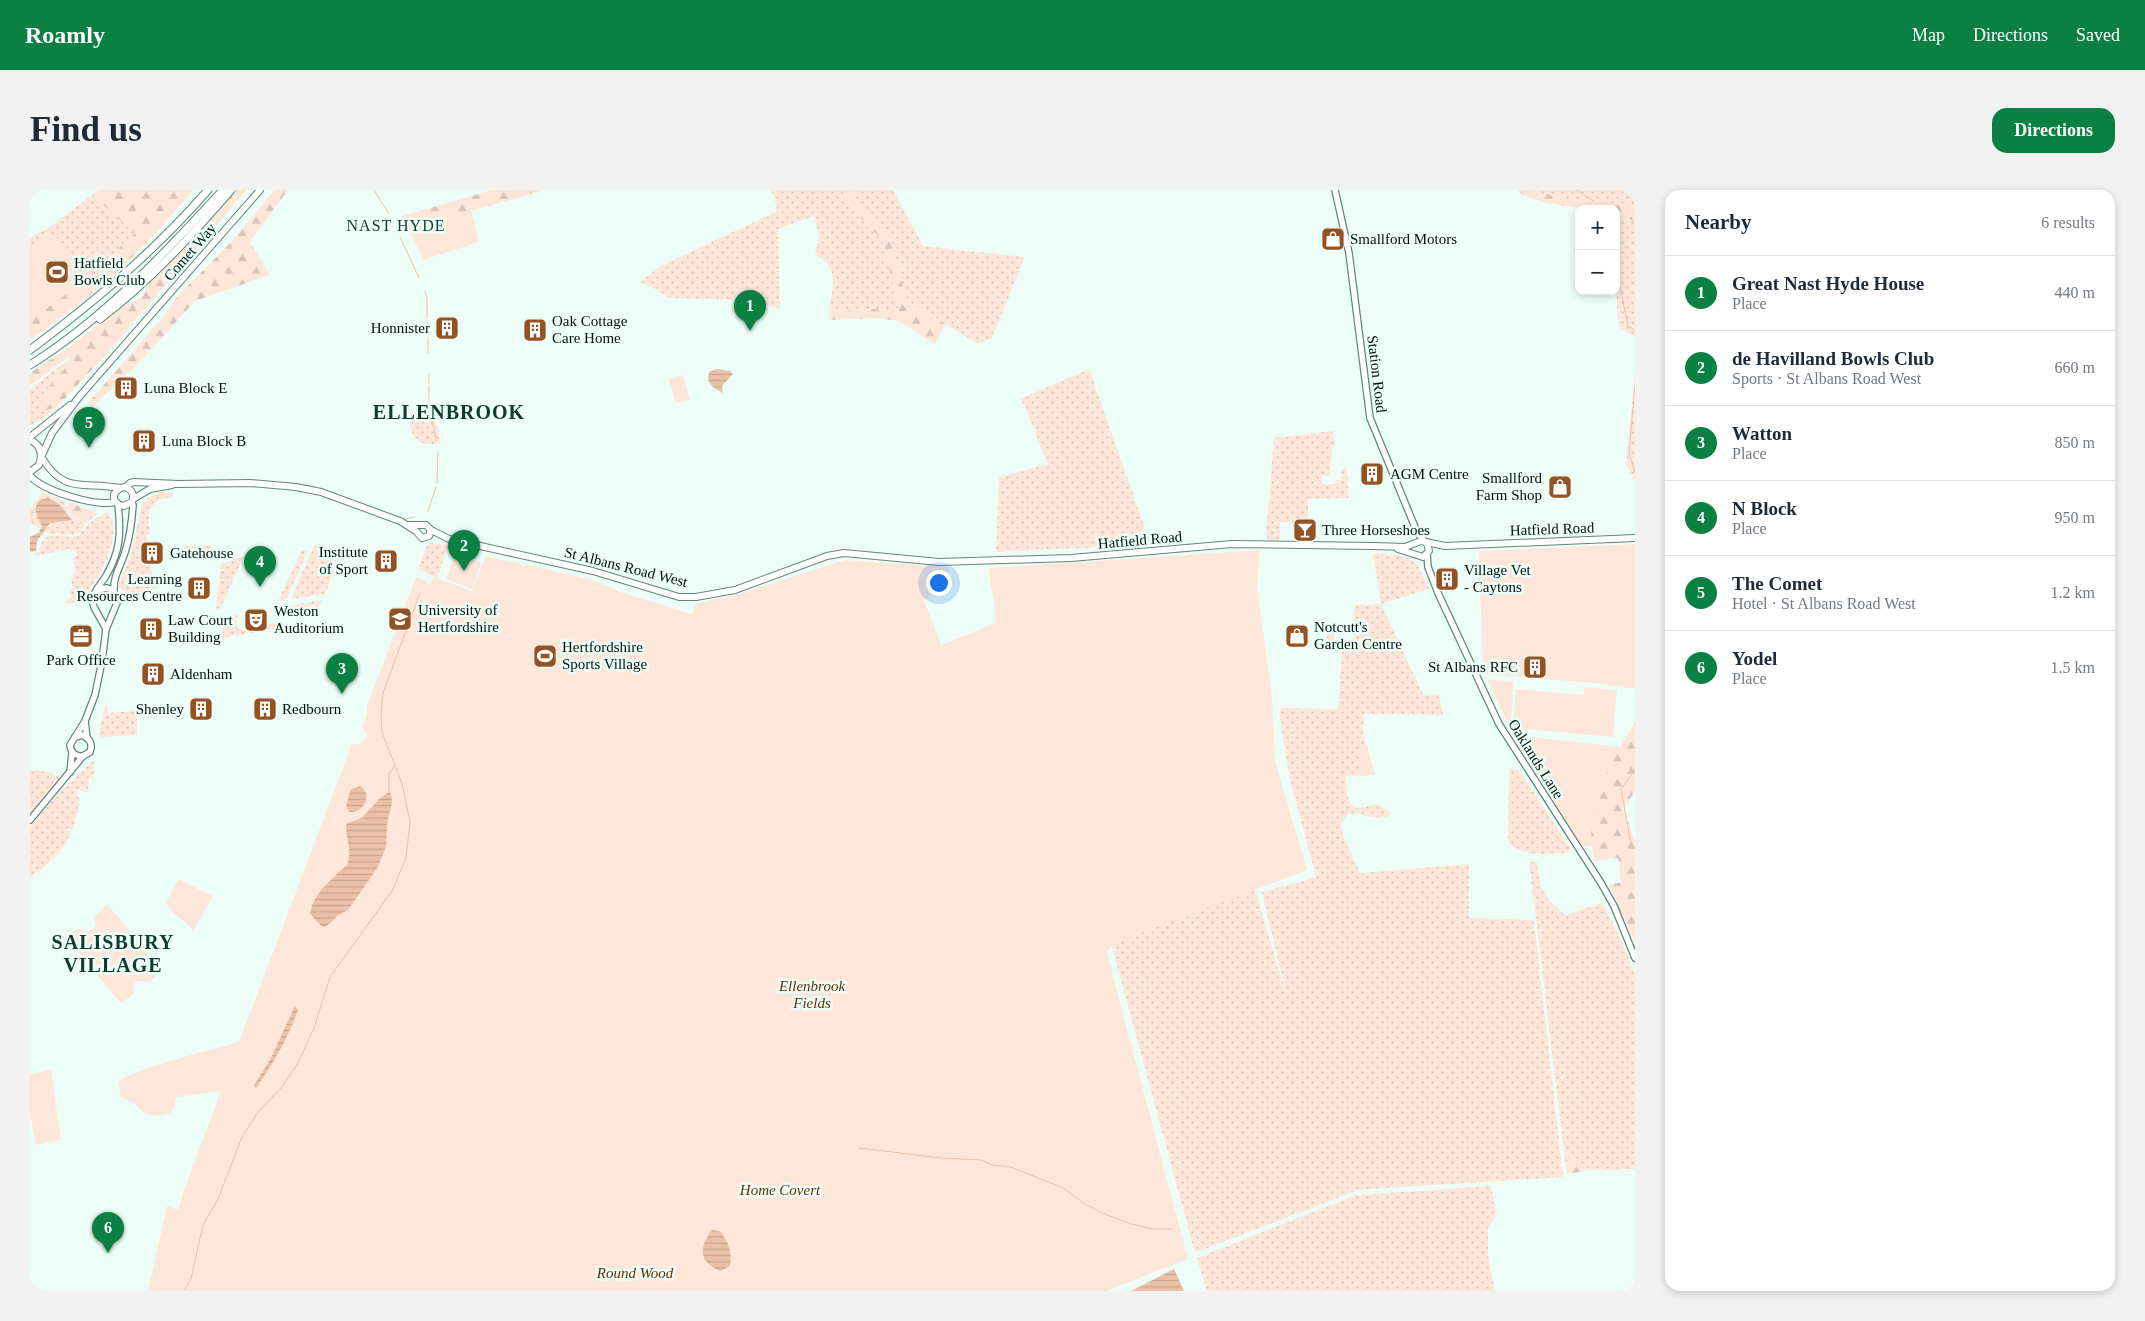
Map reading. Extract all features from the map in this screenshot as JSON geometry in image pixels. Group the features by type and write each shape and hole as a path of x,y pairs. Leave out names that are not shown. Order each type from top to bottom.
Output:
{"highway":[{"path":"168,233 202,190"},
{"path":"30,350 110,288 168,233 208,190"},
{"path":"58,346 136,281 224,190"},
{"path":"30,365 84,331 137,288 232,190"}],"main road":[{"name":"Comet Way","path":"30,474 39,465 52,434 78,397 156,311 260,190"},
{"name":"Comet Way","path":"30,438 78,397"},
{"name":"St Albans Road West","path":"30,438 37,444 52,473 67,483 123,488 134,482 178,484 250,483 296,487 321,492 418,528 426,525 430,533 442,537 593,571 679,597 696,597 735,590 819,559 844,553 888,558"},
{"name":"St Albans Road West","path":"30,474 50,488 76,498 117,503 125,506 150,489 178,484"},
{"path":"117,503 114,494 123,488 132,492 132,500"},
{"name":"St Albans Road West","path":"418,528 418,534 422,538 430,533"},
{"name":"Hatfield Road","path":"1426,542 1439,546 1635,538"},
{"path":"1428,554 1429,548 1426,542 1415,543 1413,549 1417,555 1428,554 1439,546"},
{"name":"Hatfield Road","path":"1394,548 1415,543"},
{"name":"Hatfield Road","path":"888,558 939,562 1071,558 1232,544 1373,546 1394,548 1417,555"}],"street":[{"name":"Station Road","path":"1335,190 1346,239 1362,347 1370,418 1417,532 1426,542"},
{"path":"70,772 72,753 70,745 85,721 100,674 106,629 117,603 114,580 126,550 130,533 132,500"},
{"path":"106,629 92,600 118,550 120,536 117,503"},
{"name":"Station Road","path":"1415,543 1417,532"},
{"name":"Oaklands Lane","path":"1428,554 1428,567"},
{"name":"Oaklands Lane","path":"1417,555 1428,567 1499,724 1601,883 1614,906 1635,958"},
{"path":"97,590 106,588 114,591"},
{"path":"97,611 106,613 112,611"},
{"path":"30,820 91,748 87,738 85,721"},
{"path":"74,737 83,735 87,738"},
{"path":"72,753 83,756"}],"green space":[{"path":"99,190 193,190 156,232 117,271 75,307 30,340 30,320 47,307 30,249 53,234 67,248 88,278 135,233 92,195"},
{"path":"234,190 247,190 109,351 59,405 43,412 42,405 45,393 68,365 69,359 67,358 30,386 30,373 69,347 123,305 140,298 154,276"},
{"path":"274,190 288,190 250,242 270,275 195,301 140,362 92,407 88,403 167,312 177,297 231,242"},
{"path":"492,190 544,190 409,229 402,216"},
{"path":"771,190 842,190 853,210 883,241 900,314 877,309 829,312 833,287 832,272 823,260 815,255 819,237 814,216 778,229 780,308 735,300 669,298 640,282 661,266 777,211 774,195"},
{"path":"842,190 853,190 856,202 891,240 907,301 945,324 935,344 899,321 878,318 830,320 829,312 877,309 900,314 883,241 853,210"},
{"path":"853,190 893,190 923,246 1025,257 992,338 978,344 907,301 891,240 856,202"},
{"path":"1517,190 1532,190 1574,201 1592,198 1619,205 1564,206 1525,196"},
{"path":"1532,190 1635,190 1635,209 1592,198 1574,201"},
{"path":"92,195 135,233 88,279 80,265 30,249 30,238 47,229"},
{"path":"1620,205 1635,209 1635,221 1620,216"},
{"path":"471,210 479,242 423,260 409,229"},
{"path":"1620,216 1635,221 1635,336 1619,329 1616,295 1620,295"},
{"name":"Hatfield Bowls Club","path":"49,233 66,247 88,279 30,320 30,249"},
{"path":"69,359 68,365 43,397 46,411 59,405 40,421 30,425 30,389"},
{"path":"1089,369 1151,545 996,552 999,477 1048,464 1020,399"},
{"path":"1635,373 1635,480 1626,464"},
{"path":"683,375 690,400 676,403 669,379"},
{"path":"433,409 441,444 424,444 414,438 410,427 415,415 425,410"},
{"path":"1332,431 1336,444 1332,449 1330,475 1322,476 1322,484 1335,484 1336,480 1341,480 1345,466 1349,498 1308,499 1308,516 1305,520 1295,523 1280,522 1280,541 1268,540 1266,536 1274,438"},
{"path":"159,492 173,493 173,497 159,501 151,508 149,513 150,534 146,535 152,573 161,582 161,585 146,591 129,592 123,590 119,588 119,584 131,555 142,504 149,497"},
{"path":"43,493 65,501 69,514 85,524 81,533 63,535 45,531 51,522 61,523 72,518 56,502 48,498 35,513 41,524 41,529 30,522 30,508"},
{"path":"69,502 96,512 97,515 85,523 70,512 68,509"},
{"path":"107,512 112,522 113,535 105,565 87,592 77,600 67,604 66,601 71,598 70,591 73,590 71,579 75,571 73,557 77,556 76,550 70,551 69,549 35,556 34,553 40,552 44,539 55,536 79,536 90,522"},
{"path":"430,543 449,545 437,578 420,570 419,566 427,545"},
{"path":"1635,544 1635,689 1595,683 1483,674 1479,551"},
{"path":"212,545 211,555 204,555 203,558 191,560 190,558 183,559 184,546"},
{"path":"314,545 341,553 325,594 291,599"},
{"path":"302,550 308,550 286,600 278,601"},
{"name":"Ellenbrook Fields","path":"1260,550 1257,586 1272,696 1275,761 1307,870 1114,943 1107,953 1188,1259 1107,1291 148,1291 167,1206 178,1210 221,1091 176,1097 174,1108 170,1113 157,1116 143,1113 134,1103 121,1097 118,1083 137,1072 239,1042 352,744 358,744 368,737 362,727 367,715 367,706 416,577 426,581 430,586 434,577 472,591 486,556 593,580 620,592 692,614 696,603 732,596 845,560 949,567 945,588 924,600 941,645 995,623 995,609 989,568"},
{"path":"456,553 481,563 472,589 446,579"},
{"path":"1373,554 1398,555 1411,559 1420,569 1429,589 1381,604"},
{"path":"244,556 220,609 216,611 221,564"},
{"path":"322,600 314,618 307,618 284,607"},
{"path":"1381,604 1424,696 1439,694 1443,715 1364,714 1363,732 1375,775 1346,776 1347,795 1350,802 1357,808 1377,804 1391,813 1388,817 1382,818 1348,814 1341,823 1341,828 1360,873 1469,864 1469,918 1534,920 1563,1177 1358,1190 1195,1253 1112,947 1114,943 1255,889 1287,998 1262,892 1316,877 1290,780 1279,713 1282,708 1338,709 1342,651 1353,651 1354,605"},
{"path":"240,614 236,619 237,628 243,630 277,623 283,624 283,627 223,638 222,617"},
{"path":"1321,619 1326,619 1326,622 1335,622 1335,651 1331,651"},
{"path":"1487,679 1514,682 1510,728"},
{"path":"1585,687 1617,690 1613,737 1513,728 1516,689 1583,695"},
{"path":"106,701 108,713 137,711 137,735 101,737 99,735"},
{"path":"1635,722 1635,791 1624,809 1635,842 1635,943 1609,885 1621,882 1618,858 1594,861 1591,840 1591,818 1593,805 1602,781"},
{"path":"1509,731 1520,736 1621,747 1608,770 1594,807 1591,832 1592,846 1582,847"},
{"path":"1360,750 1368,750 1375,775 1362,776 1359,769 1363,761"},
{"path":"94,760 94,778 89,778 88,792 77,790 77,797 80,798 78,811 75,823 65,844 51,862 30,877 30,827 59,792"},
{"path":"1509,768 1519,770 1571,849 1568,853 1527,853 1513,847 1508,841"},
{"path":"30,771 52,773 61,778 30,816"},
{"path":"1529,862 1537,862 1540,880 1547,898 1566,915 1602,903 1620,938 1635,974 1635,1169 1590,1170 1564,1151"},
{"path":"180,880 213,896 193,931 166,903 177,881"},
{"path":"107,904 162,970 150,982 136,981 133,986 134,994 121,1003 65,937 78,929 87,931 94,929 96,925 94,918"},
{"path":"51,1070 61,1140 35,1145 30,1113 30,1074"},
{"path":"1564,1151 1590,1170 1567,1174"},
{"path":"1491,1186 1497,1214 1488,1228 1488,1255 1495,1291 1206,1291 1197,1258 1356,1195"}],"shaded area":[{"path":"717,369 730,371 733,374 722,386 723,393 710,384 708,378 710,371"},
{"path":"48,498 58,503 72,520 50,523 37,541 36,551 30,552 30,537 39,532 42,527 36,513 37,504 40,500"},
{"path":"360,786 366,794 365,803 359,810 349,812 346,805 351,789"},
{"path":"389,792 392,803 387,824 386,846 378,867 348,910 338,915 326,927 322,927 310,914 314,901 321,891 347,865 349,848 346,831 347,823 362,818 380,798"},
{"path":"295,1006 298,1010 290,1031 256,1088 254,1085 270,1060"},
{"path":"712,1230 720,1231 728,1243 730,1251 730,1266 721,1271 708,1264 703,1254 705,1242"},
{"path":"1174,1269 1184,1291 1131,1291"}],"waterway":[{"path":"374,190 389,214"},
{"path":"1576,190 1594,201"},
{"path":"400,237 419,278"},
{"path":"1620,287 1628,326 1635,330"},
{"path":"425,291 427,318"},
{"path":"427,320 428,327"},
{"path":"428,329 428,337"},
{"path":"428,339 428,344"},
{"path":"428,345 428,353"},
{"path":"429,374 429,383"},
{"path":"1635,385 1629,453 1635,472"},
{"path":"429,386 429,399"},
{"path":"429,401 429,407"},
{"path":"428,413 427,416 434,427 436,441"},
{"path":"437,484 438,452"},
{"path":"428,511 436,487"},
{"path":"404,519 415,517"},
{"path":"184,1291 191,1279 203,1225 218,1199 242,1137 259,1111 281,1088 298,1063 314,1028 330,977 392,891 406,858 410,822 402,784 382,732 381,712 383,693 420,593"},
{"path":"389,792 389,774 395,765"},
{"path":"1631,844 1621,789 1635,770"},
{"path":"859,1148 941,1158 981,1160 992,1165 1011,1167 1063,1188 1085,1204 1102,1213 1131,1224 1153,1229 1172,1229"}],"place":[{"name":"Smallford Motors","path":"1333,239"},
{"name":"Hatfield Bowls Club","path":"57,272"},
{"name":"Honnister","path":"447,328"},
{"name":"Oak Cottage Care Home","path":"535,330"},
{"name":"Great Nast Hyde House","path":"750,331"},
{"name":"Luna Block E","path":"126,388"},
{"name":"Luna Block B","path":"144,441"},
{"name":"The Comet","path":"89,448"},
{"name":"AGM Centre","path":"1372,474"},
{"name":"Smallford Farm Shop","path":"1560,487"},
{"name":"Three Horseshoes","path":"1305,530"},
{"name":"Gatehouse","path":"152,553"},
{"name":"Institute of Sport","path":"386,561"},
{"name":"de Havilland Bowls Club","path":"464,571"},
{"name":"Village Vet - Caytons","path":"1447,579"},
{"name":"N Block","path":"260,587"},
{"name":"Learning Resources Centre","path":"199,588"},
{"name":"University of Hertfordshire","path":"400,619"},
{"name":"Weston Auditorium","path":"256,620"},
{"name":"Law Court Building","path":"151,629"},
{"name":"Park Office","path":"81,636"},
{"name":"Notcutt's Garden Centre","path":"1297,636"},
{"name":"Hertfordshire Sports Village","path":"545,656"},
{"name":"St Albans RFC","path":"1535,667"},
{"name":"Aldenham","path":"153,674"},
{"name":"Watton","path":"342,694"},
{"name":"Shenley","path":"201,709"},
{"name":"Redbourn","path":"265,709"},
{"name":"Yodel","path":"108,1253"}],"district":[{"name":"NAST HYDE","path":"396,225"},
{"name":"ELLENBROOK","path":"449,412"},
{"name":"SALISBURY VILLAGE","path":"113,954"}],"park label":[{"name":"Home Covert","path":"780,1190"},
{"name":"Round Wood","path":"635,1273"}]}
